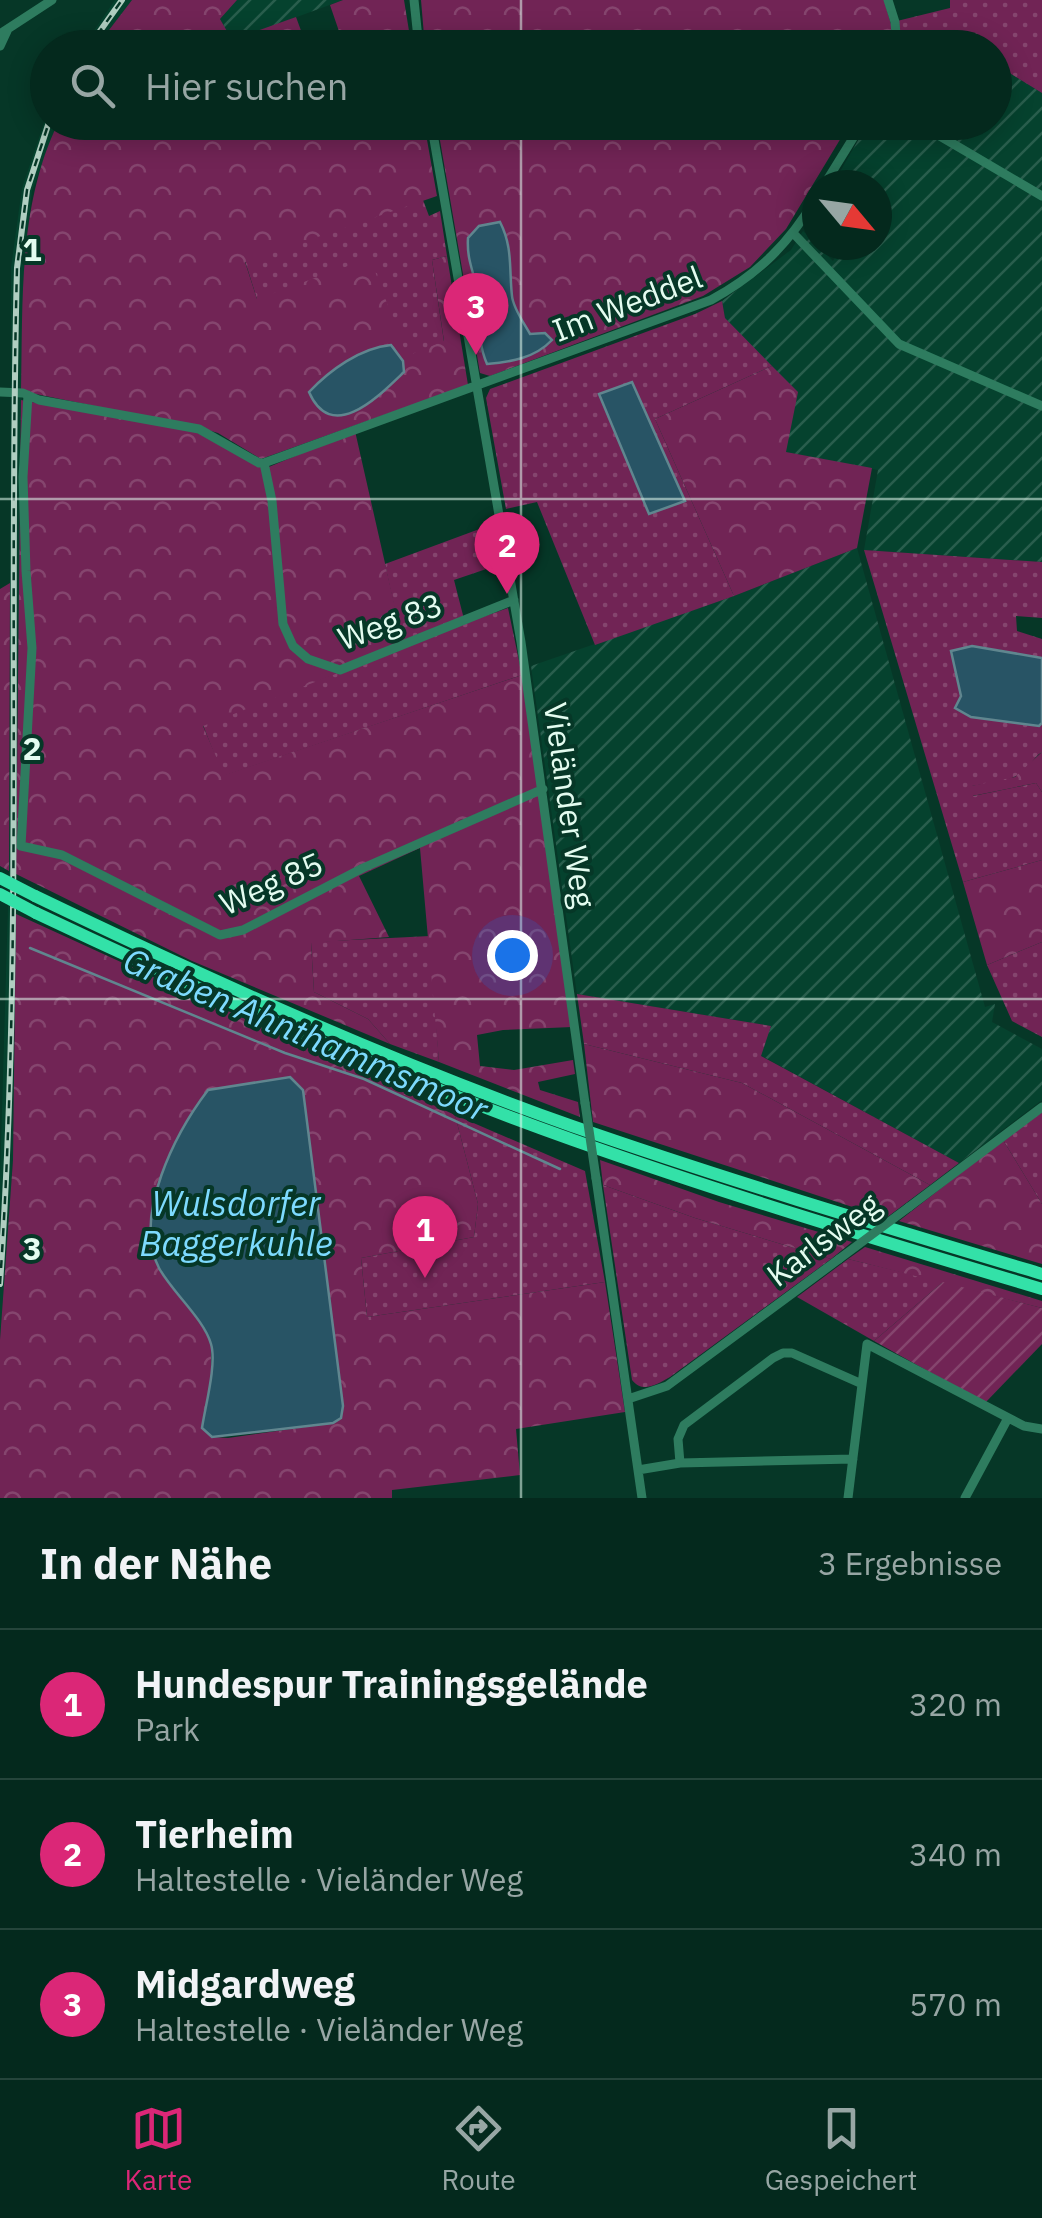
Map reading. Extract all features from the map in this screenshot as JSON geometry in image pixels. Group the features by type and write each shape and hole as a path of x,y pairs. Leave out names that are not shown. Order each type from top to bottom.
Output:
{"highway":[{"path":"0,878 221,983 568,1124 728,1179 1042,1274"},
{"path":"0,894 304,1034 516,1119 728,1194 1042,1289"}],"street":[{"path":"0,46 4,32 52,0"},
{"path":"414,0 416,30"},
{"path":"888,0 896,30"},
{"name":"Vieländer Weg","path":"434,140 514,600 642,1498"},
{"path":"833,170 852,140"},
{"path":"947,140 1042,196"},
{"name":"Im Weddel","path":"264,463 711,300 732,288 794,234 802,221"},
{"path":"794,234 899,344 1042,406"},
{"path":"0,392 199,429 264,463"},
{"name":"Weg 85","path":"28,395 23,477 32,648 22,846 62,855 220,935 243,930 362,868 542,788"},
{"name":"Weg 83","path":"264,463 272,500 283,624 292,646 308,659 340,670 514,600"},
{"name":"Karlsweg","path":"628,1398 667,1386 1042,1107"},
{"path":"848,1498 867,1344 1024,1426 1042,1429"},
{"path":"680,1462 678,1439 684,1425 773,1358 792,1352 862,1384"},
{"path":"965,1498 1008,1418"},
{"path":"638,1470 680,1462 853,1459"}],"shaded area":[{"path":"115,0 132,0 109,30 94,30"},
{"path":"237,0 343,0 262,30 226,30 220,19"},
{"path":"1012,74 1042,93 1042,562 864,550 878,470 786,452 725,318 722,301 791,250 802,233 802,260 892,260 892,170 841,170 858,140 1012,140"},
{"path":"38,140 52,140 32,191 24,268 13,1160 0,1340 0,1176 9,871 11,267 22,188"},
{"path":"857,548 985,1007 995,1004 992,1022 1042,1049 1042,1100 959,1163 760,1055 771,1026 577,994 531,666 734,596"}],"green space":[{"path":"132,0 237,0 220,19 226,30 109,30"},
{"path":"343,0 404,0 409,30 339,30 330,5"},
{"path":"421,0 884,0 891,24 891,30 424,30"},
{"path":"950,0 1042,0 1042,93 1012,74 1012,30 899,30 897,21 950,8"},
{"path":"296,17 301,30 260,30"},
{"path":"51,140 427,140 437,196 245,262 257,299 370,258 407,356 444,341 432,260 447,256 468,385 261,459 218,433 198,427 21,391 25,254"},
{"path":"440,140 840,140 822,170 802,170 802,202 786,229 750,267 703,296 490,376 480,373"},
{"path":"423,200 429,216 440,211 447,256 432,260 444,342 407,357 257,299 245,261"},
{"path":"722,301 725,318 772,366 655,419 734,596 595,645 537,502 506,509 486,398 490,389"},
{"path":"772,366 798,392 786,452 872,468 857,548 734,596 655,419"},
{"path":"21,400 196,432 264,469 355,431 404,647 203,726 224,775 522,675 572,1027 477,1035 480,1066 514,1070 573,1060 575,1074 538,1082 540,1090 578,1102 580,1117 439,1062 420,848 359,876 389,937 311,943 314,992 368,1019 390,1044 192,961 16,874"},
{"path":"493,524 501,564 454,580 465,623 508,608 522,675 223,776 203,725 403,647 385,564"},
{"path":"864,550 1042,562 1042,618 1016,616 1017,631 1042,639 1042,658 996,649 952,651 961,696 955,708 986,718 1039,726 1042,723 1042,752 1024,771 1006,780 972,786 973,796 1036,783 1042,792 1042,860 963,882"},
{"path":"10,583 9,871 0,866 0,589"},
{"path":"1042,752 1042,792 1036,783 972,796 971,786 1015,777"},
{"path":"1042,860 1042,942 987,965 963,882"},
{"path":"16,914 455,1115 478,1204 474,1237 361,1258 367,1317 605,1282 625,1412 516,1429 520,1475 392,1490 392,1498 0,1498 0,1340 13,1160","holes":["211,1342 333,1423 212,1437"]},
{"path":"430,936 439,1062 390,1044 368,1019 314,992 311,942"},
{"path":"1042,942 1042,1037 1012,1021 987,965"},
{"path":"577,994 771,1026 761,1056 959,1163 930,1185 742,1083 584,1044"},
{"path":"584,1044 742,1083 930,1185 886,1218 593,1122"},
{"path":"1042,1111 1042,1204 1003,1140"},
{"path":"455,1115 585,1171 605,1282 367,1317 361,1258 474,1237 478,1204"},
{"path":"1003,1140 1042,1204 1042,1264 899,1221"},
{"path":"600,1160 719,1202 852,1242 831,1259 695,1218 603,1185"},
{"path":"603,1185 831,1259 670,1377 641,1386 632,1380"},
{"path":"865,1247 1042,1301 1042,1308 848,1259"},
{"path":"848,1259 943,1282 874,1341 797,1297"},
{"path":"943,1282 1042,1308 1042,1344 985,1403 874,1341"}],"water":[{"path":"500,222 509,250 512,296 517,310 530,334 545,333 552,340 522,358 487,364 468,238 479,226"},
{"path":"391,345 403,361 404,372 382,392 343,415 330,414 319,407 309,392 326,376 357,355"},
{"path":"632,382 685,501 649,514 599,394"},
{"path":"972,646 1042,658 1039,726 971,717 955,708 961,696 951,651"},
{"name":"Wulsdorfer Baggerkuhle","path":"290,1077 303,1090 343,1406 341,1418 333,1423 212,1437 202,1428 212,1374 211,1344 202,1325 159,1268 152,1247 154,1200 171,1151 208,1090"}],"waterway":[{"name":"Graben Ahnthammsmoor","path":"30,948 285,1053 364,1079 560,1169"}],"railway":[{"path":"101,30 122,0"},
{"path":"0,1284 11,1030 17,268 27,190 43,140"}],"place":[{"name":"Midgardweg","path":"476,355"},
{"name":"Tierheim","path":"507,594"},
{"name":"Hundespur Trainingsgelände","path":"425,1278"}]}
